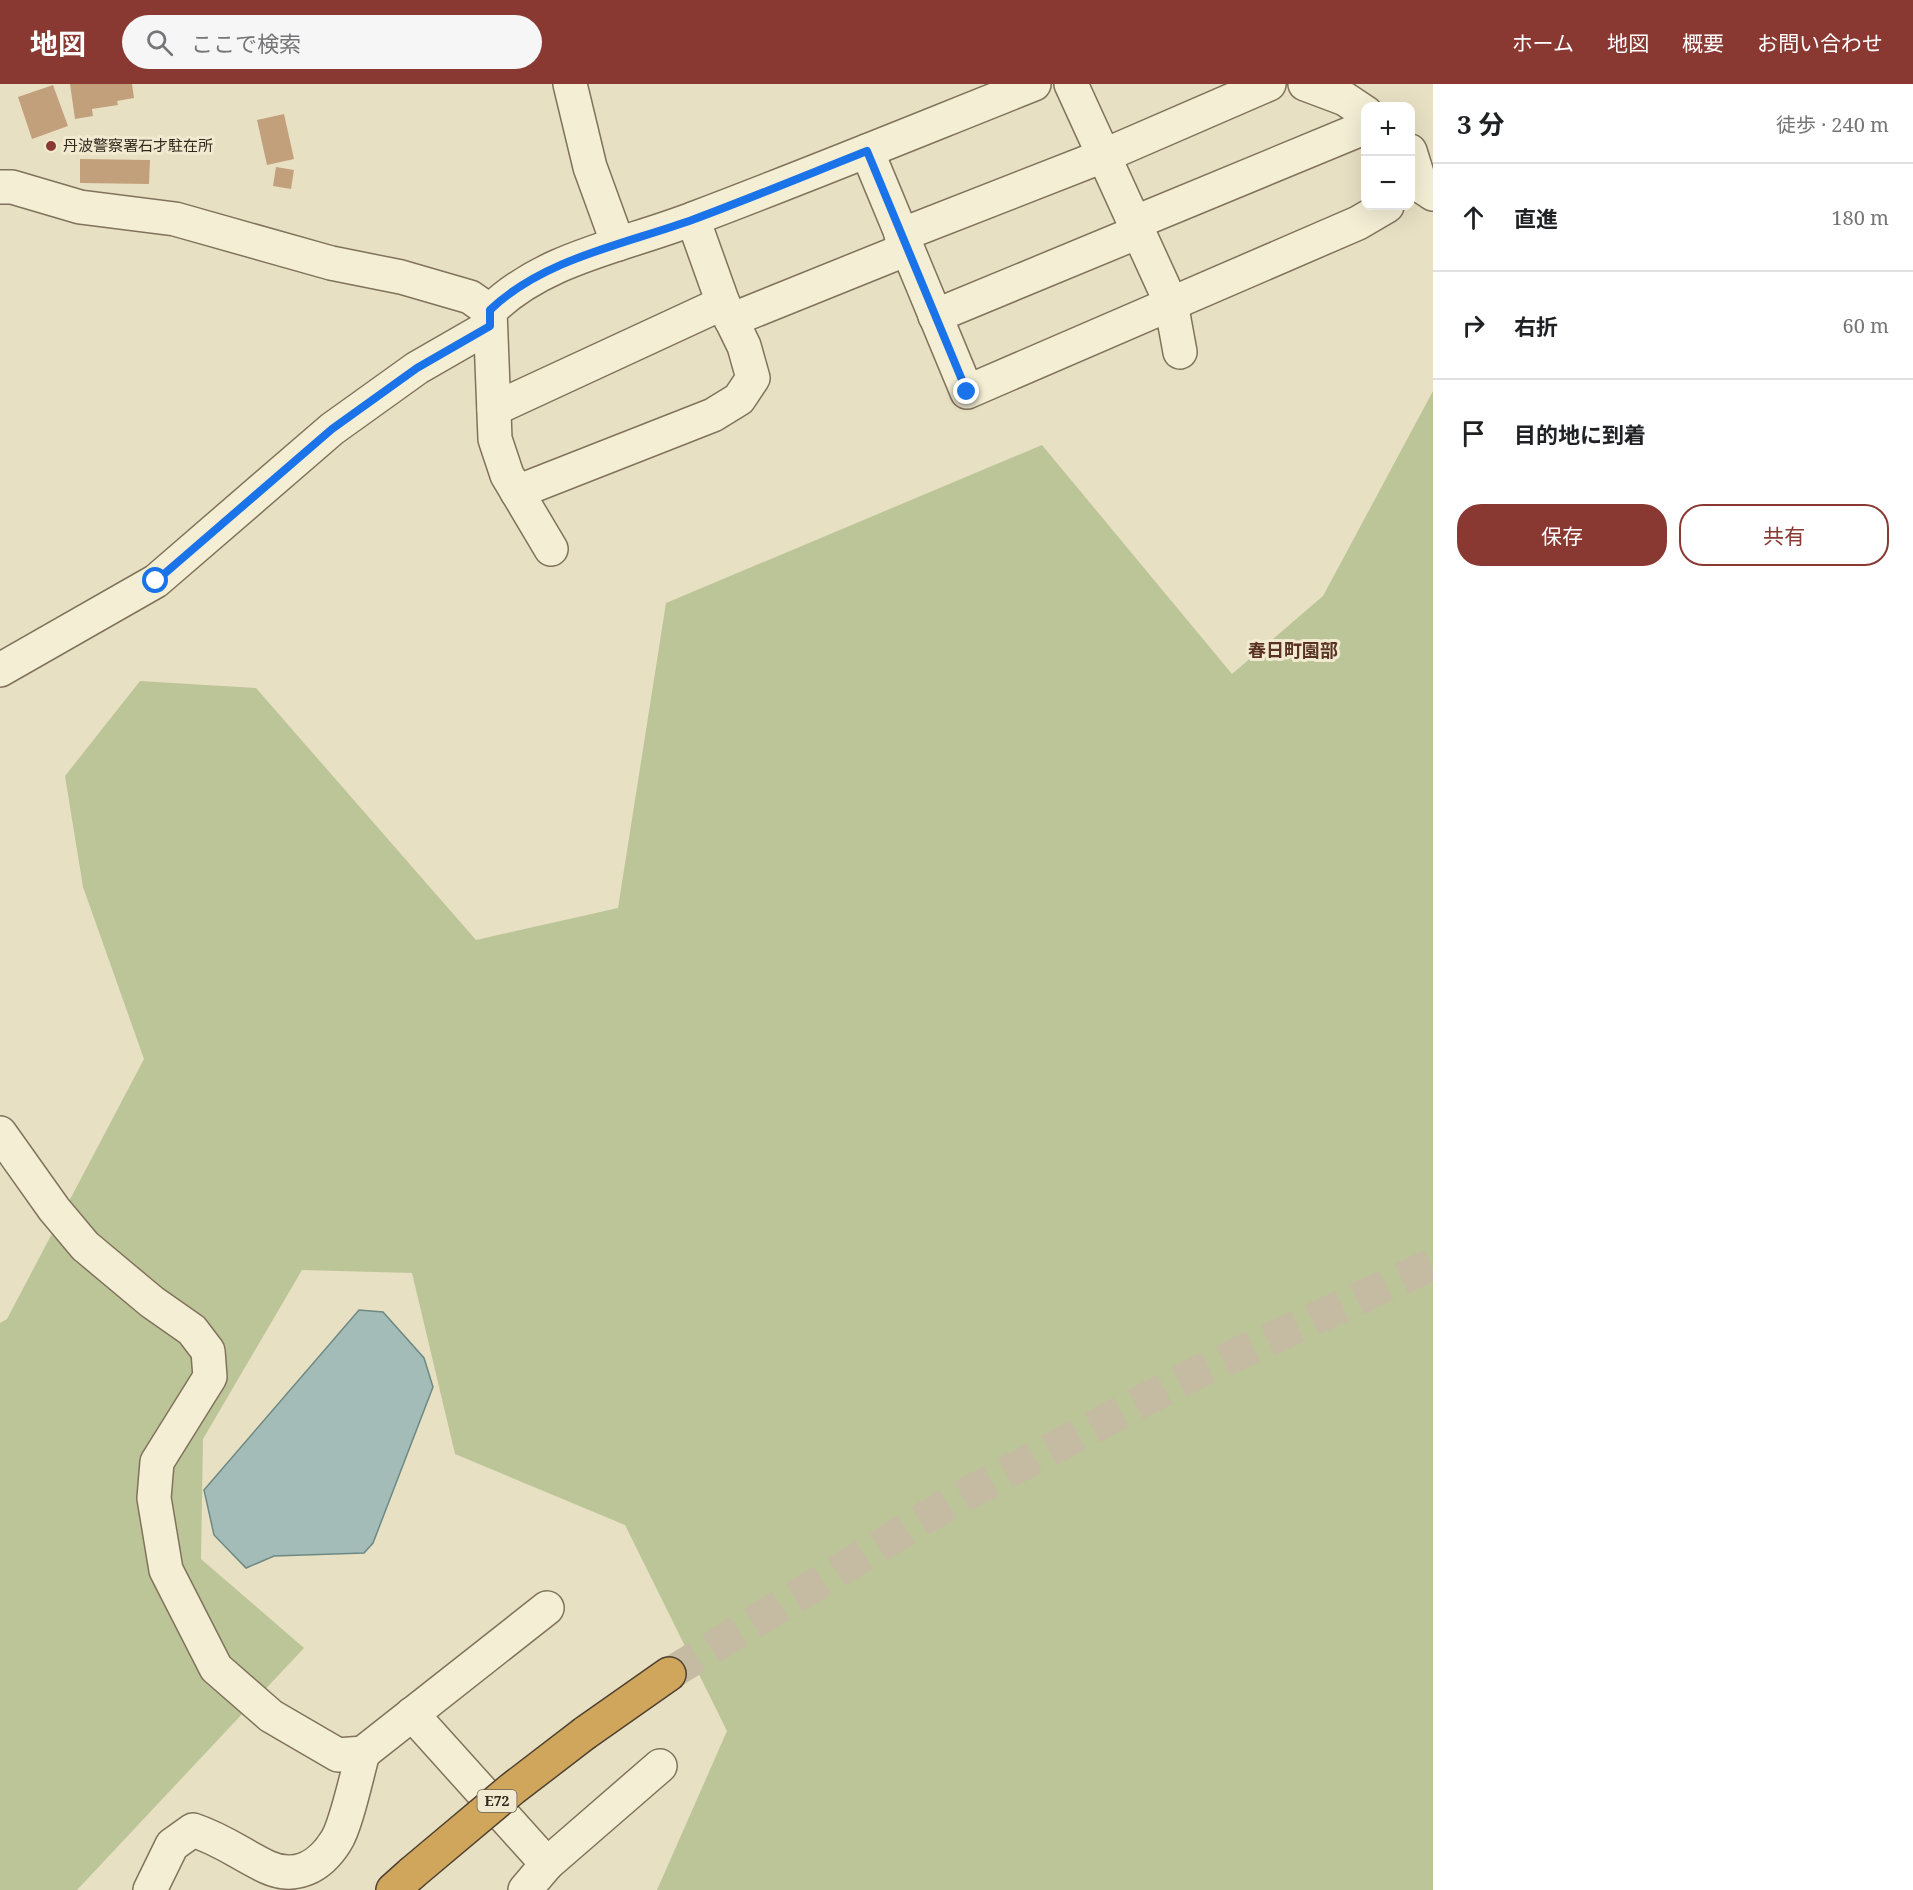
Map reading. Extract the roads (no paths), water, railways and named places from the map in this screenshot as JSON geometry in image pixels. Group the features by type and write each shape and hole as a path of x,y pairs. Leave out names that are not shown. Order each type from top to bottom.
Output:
{"highway":[{"name":"E72","path":"402,1882 512,1789 585,1733 669,1674"}],"street":[{"path":"570,84 590,167 618,244"},
{"path":"0,670 156,581 332,429 490,318 509,292 564,264 693,219 1034,84"},
{"path":"1071,84 1171,303 1180,352"},
{"path":"494,409 727,311 904,242 1269,84"},
{"path":"1305,84 1345,99 1361,110"},
{"path":"935,316 1361,129"},
{"path":"867,151 967,392 1358,222 1380,210"},
{"path":"1412,156 1422,190"},
{"path":"0,187 12,187 80,207 175,219 331,263 413,280 470,297 490,318 495,439 507,475 551,549"},
{"path":"517,492 713,415 739,399 753,378 744,346 727,311 693,219"},
{"path":"0,1133 54,1209 85,1246 152,1302 192,1330 208,1351 210,1377 157,1462 154,1498 166,1570 216,1668 271,1716 338,1755 363,1753 547,1608"},
{"path":"412,1714 547,1864"},
{"path":"150,1890 172,1845 194,1830 221,1839 268,1867 292,1874 316,1864 337,1840 363,1753"},
{"path":"525,1890 547,1864 660,1766"}],"water":[{"path":"359,1310 383,1312 424,1358 433,1387 373,1543 364,1553 274,1556 246,1568 214,1535 204,1490"}],"tunnel":[{"path":"669,1674 951,1502 1192,1375 1433,1264"}],"place":[{"name":"丹波警察署石才駐在所","path":"51,146"}],"district":[{"name":"春日町園部","path":"1293,651"}]}
